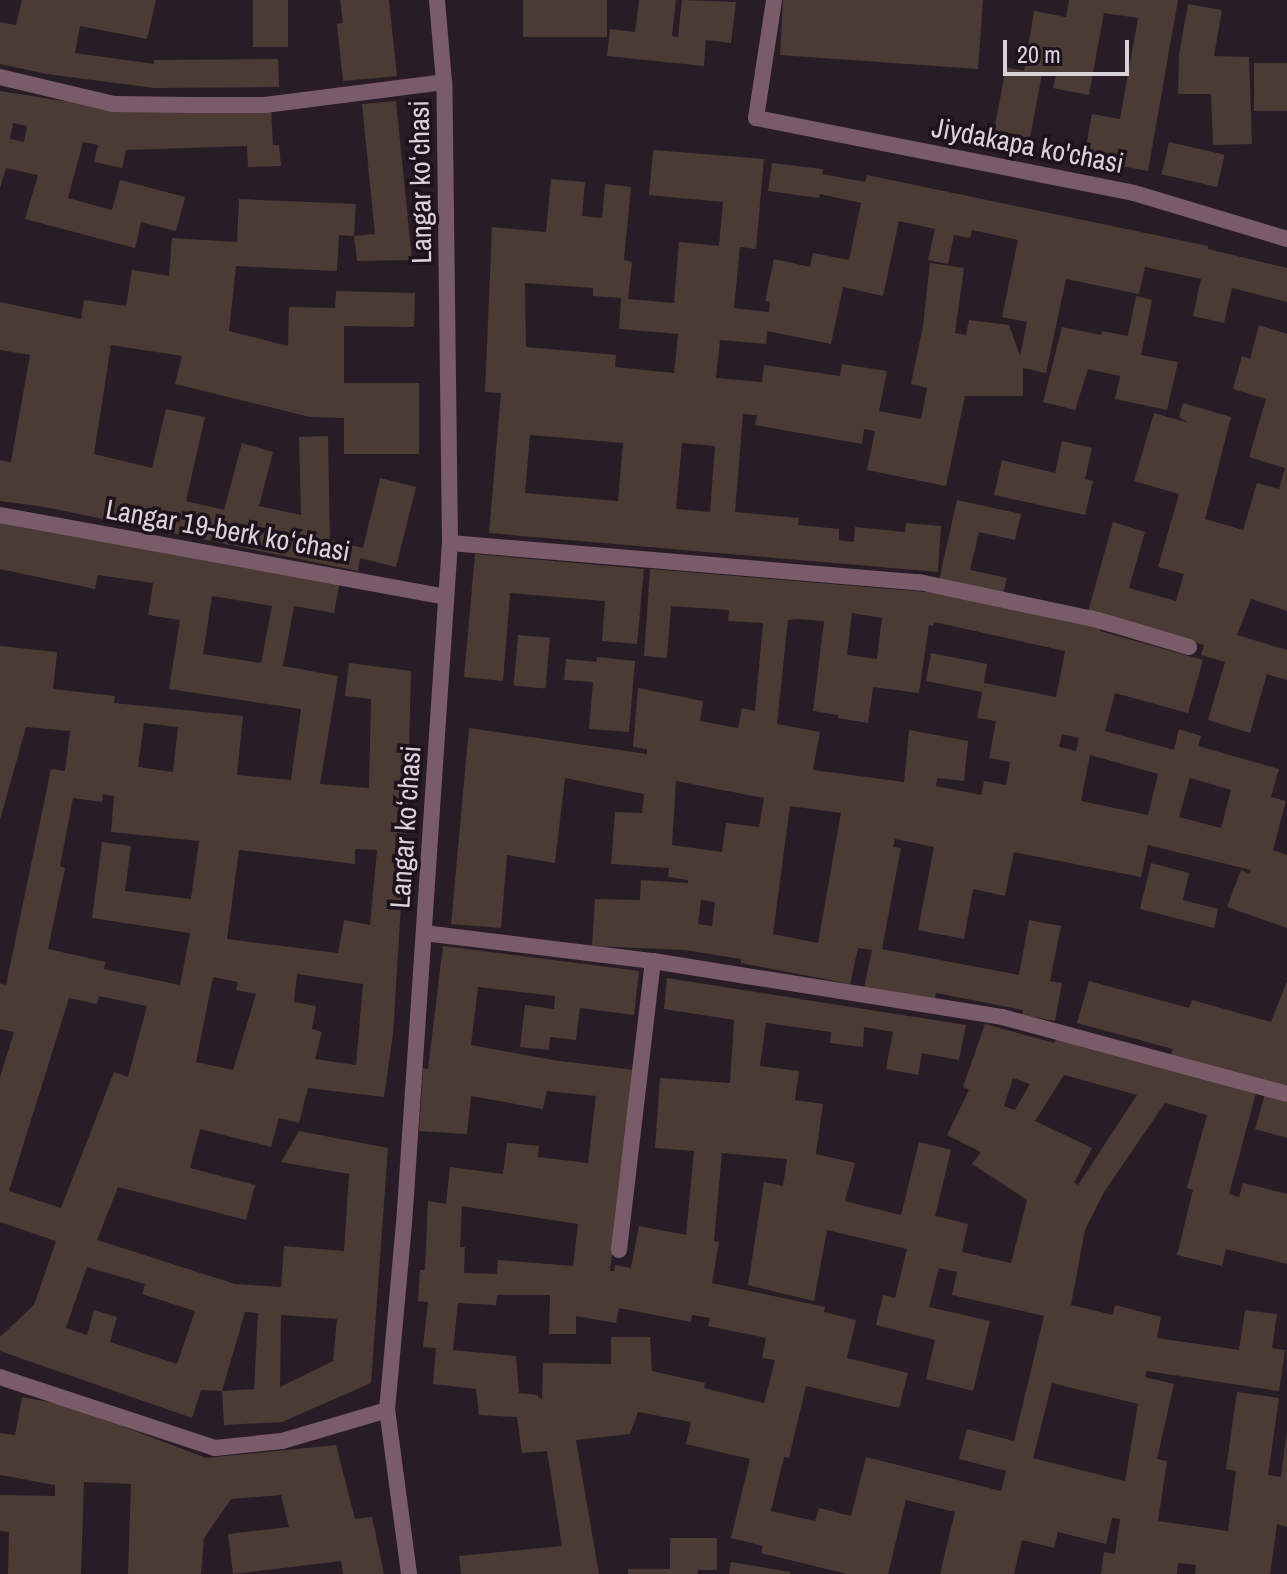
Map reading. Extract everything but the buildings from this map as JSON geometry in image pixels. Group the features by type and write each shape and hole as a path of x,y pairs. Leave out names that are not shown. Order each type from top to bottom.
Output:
{"street":[{"name":"Langar koʻchasi","path":"409,1574 387,1410 404,1224 450,543 444,82 437,0"},
{"name":"Jiydakapa ko'chasi","path":"774,0 756,118 1134,193 1287,239"},
{"path":"0,77 113,104 191,105 265,105 444,82"},
{"name":"Langar 19-berk koʻchasi","path":"0,515 446,597"},
{"path":"450,543 919,582 1098,620 1189,647"},
{"path":"424,933 653,961 1002,1017 1287,1094"},
{"path":"619,1250 653,961"},
{"path":"0,1377 215,1448 282,1441 387,1410"}]}
